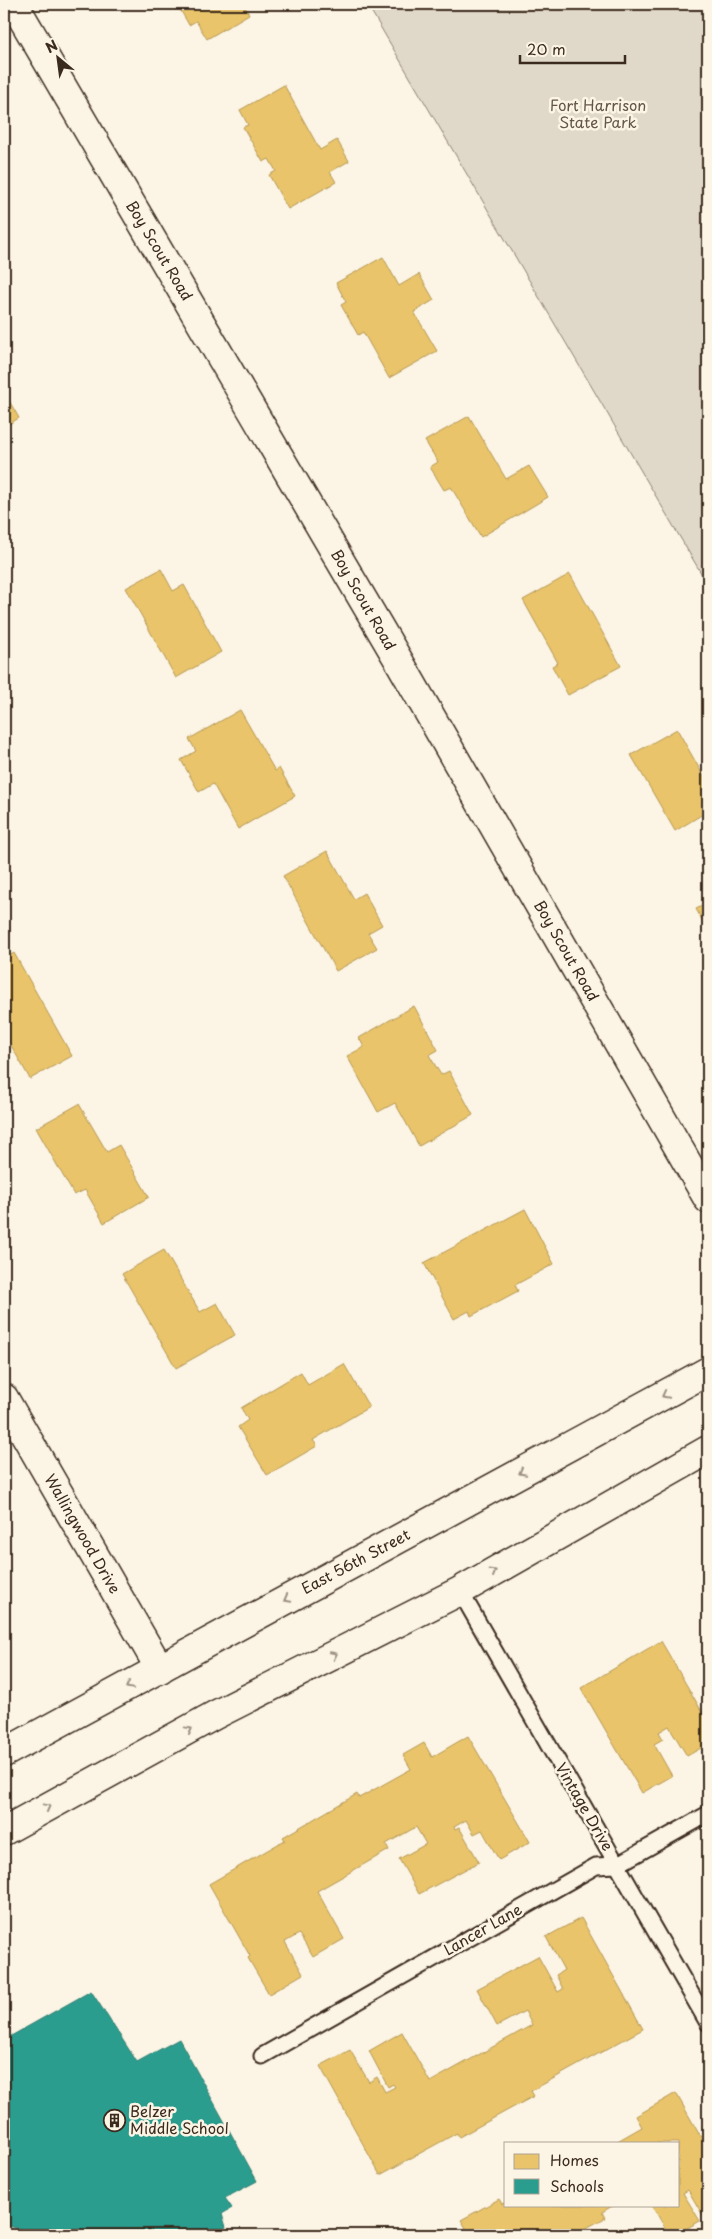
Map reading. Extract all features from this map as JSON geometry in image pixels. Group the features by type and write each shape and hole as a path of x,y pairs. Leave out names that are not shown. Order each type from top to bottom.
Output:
{"street":[{"name":"Boy Scout Road","path":"14,4 369,610 708,1199"},
{"name":"East 56th Street","path":"4,1753 708,1371"},
{"name":"Wallingwood Drive","path":"4,1398 160,1669"},
{"path":"4,1831 216,1715 460,1591 708,1450"}],"lane":[{"name":"Vintage Drive","path":"460,1591 708,2023"},
{"name":"Lancer Lane","path":"262,2056 596,1866 617,1865 708,1814"}],"green space":[{"name":"Fort Harrison State Park","path":"367,4 708,4 708,585"}],"building: Homes":[{"path":"177,4 243,4 249,14 207,39 196,21 189,25"},
{"path":"284,85 320,150 337,140 349,161 330,172 336,182 288,209 269,175 276,171 269,159 263,162 243,127 248,125 240,110"},
{"path":"383,257 399,286 419,274 434,300 414,312 437,351 389,378 363,332 358,335 341,305 346,302 336,283"},
{"path":"4,392 19,418 4,427"},
{"path":"469,416 506,479 529,466 548,497 481,537 451,487 444,490 430,467 438,462 425,441"},
{"path":"161,569 173,591 184,585 221,652 176,678 126,588"},
{"path":"570,574 621,666 568,695 552,666 558,663 523,600"},
{"path":"240,710 275,771 279,768 295,796 238,829 213,784 199,792 181,760 196,751 189,739"},
{"path":"677,729 708,784 708,811 675,831 631,755"},
{"path":"327,851 354,899 364,893 382,925 368,933 377,948 336,971 283,876"},
{"path":"708,903 708,931 696,909"},
{"path":"14,953 72,1056 30,1079 4,1033 4,959"},
{"path":"414,1006 438,1050 429,1055 441,1075 449,1071 473,1115 419,1146 395,1103 378,1112 347,1056 364,1047 359,1038"},
{"path":"79,1104 107,1152 119,1145 149,1197 104,1223 85,1190 74,1195 36,1128"},
{"path":"525,1209 554,1264 515,1285 518,1291 471,1316 469,1311 454,1319 424,1263"},
{"path":"164,1250 200,1312 217,1303 235,1335 176,1368 122,1274"},
{"path":"344,1364 369,1407 313,1440 317,1446 267,1475 238,1427 248,1420 241,1408 301,1372 308,1385"},
{"path":"661,1641 708,1722 708,1744 687,1756 669,1726 659,1732 663,1739 654,1744 672,1776 642,1793 581,1688"},
{"path":"468,1736 530,1842 499,1860 482,1830 474,1834 466,1820 454,1827 455,1829 459,1827 479,1862 419,1894 399,1859 426,1844 416,1827 386,1844 389,1850 317,1891 344,1939 313,1957 299,1934 285,1942 303,1974 269,1994 248,1958 250,1956 209,1884 285,1840 283,1837 357,1794 359,1798 411,1769 403,1755 424,1743 432,1757"},
{"path":"581,1918 643,2029 531,2091 534,2096 459,2137 457,2133 380,2175 320,2066 350,2050 369,2082 377,2077 385,2092 395,2087 393,2084 388,2087 369,2051 402,2032 430,2082 532,2025 525,2011 497,2026 477,1989 538,1956 558,1992 563,1989 556,1975 564,1970 546,1937"},
{"path":"676,2093 708,2150 708,2217 705,2219 688,2190 683,2193 700,2221 675,2235 669,2235 653,2206 680,2206 680,2142 616,2142 642,2127 636,2116"},
{"path":"499,2199 502,2204 504,2203 504,2206 612,2206 602,2212 605,2218 573,2235 454,2235 466,2228 461,2220"}],"building: Schools":[{"name":"Belzer Middle School","path":"91,1991 137,2062 179,2039 257,2181 225,2198 232,2208 222,2214 226,2227 211,2235 75,2235 71,2228 61,2235 46,2235 4,2225 4,2040"}],"place":[{"name":"Belzer Middle School","path":"114,2121"}]}
